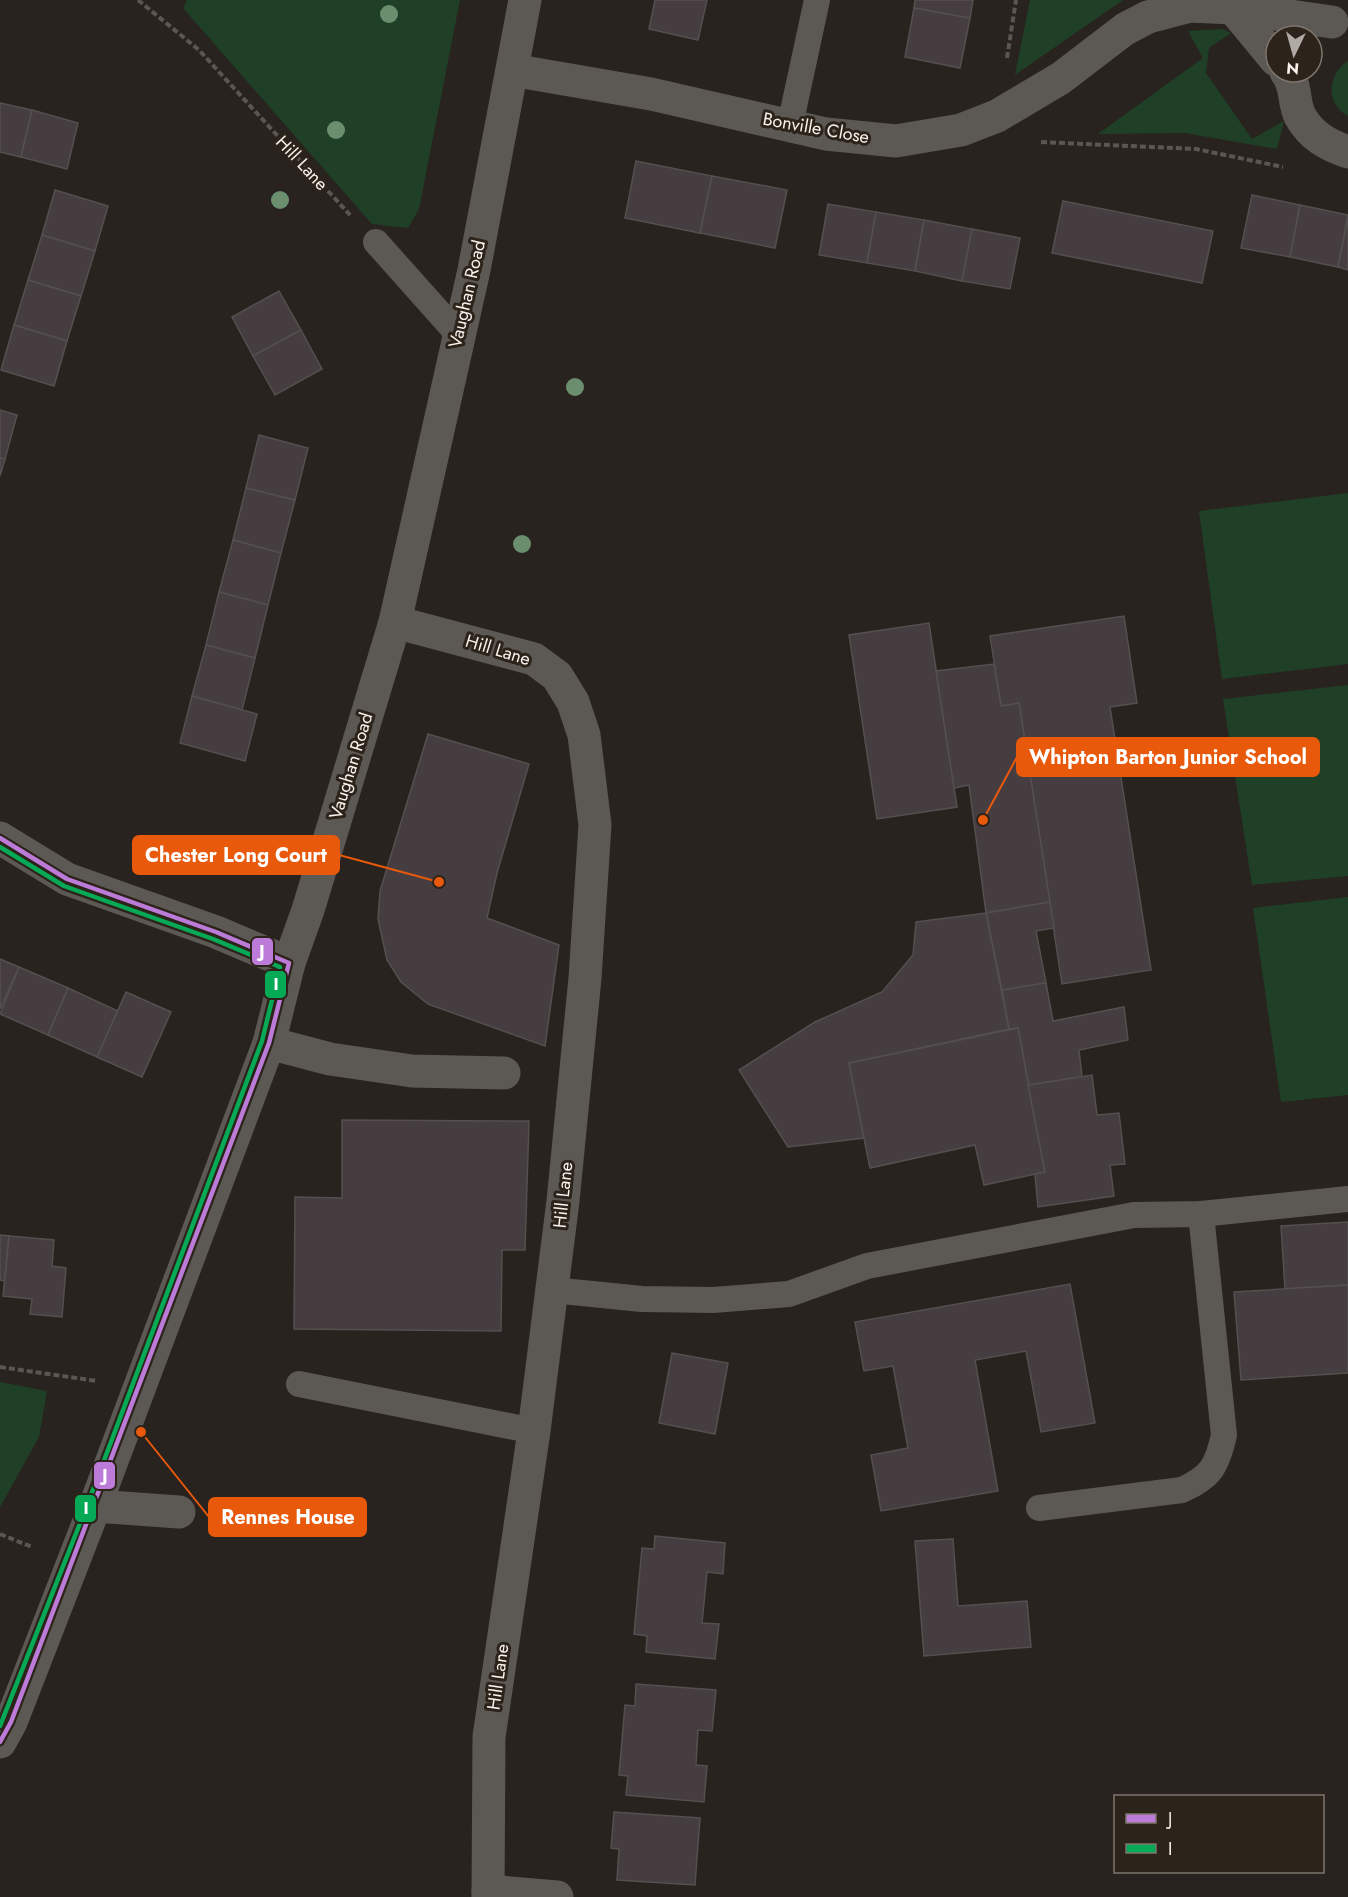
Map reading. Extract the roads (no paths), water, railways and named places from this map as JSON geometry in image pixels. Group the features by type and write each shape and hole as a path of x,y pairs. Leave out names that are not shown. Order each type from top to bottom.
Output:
{"street":[{"name":"Vaughan Road","path":"0,1742 11,1722 95,1506 269,1043 289,963 308,910 395,622 474,270 525,0"},
{"name":"Bonville Close","path":"512,70 651,94 826,134 896,141 961,130 997,116 1061,78 1125,28 1148,17 1190,6 1233,8 1331,26"},
{"path":"1233,8 1264,44"},
{"path":"1291,84 1300,116 1336,148"},
{"name":"Hill Lane","path":"395,622 534,658 557,676 573,702 584,735 595,825 585,978 552,1290 534,1431 489,1737 488,1894 557,1897"},
{"path":"0,838 67,879 216,932 289,963"},
{"path":"269,1043 330,1059 412,1071 504,1073"},
{"path":"95,1506 179,1512"}],"lane":[{"path":"790,125 817,0"},
{"path":"376,242 458,334"},
{"path":"552,1290 642,1299 712,1300 789,1294 867,1266 1134,1215 1201,1214 1348,1199"},
{"path":"1039,1508 1182,1490 1202,1481 1218,1461 1224,1435 1201,1214"},
{"path":"299,1384 534,1431"}],"place":[{"name":"Whipton Barton Junior School","path":"983,820"},
{"name":"Chester Long Court","path":"439,882"},
{"name":"Rennes House","path":"141,1432"}]}
